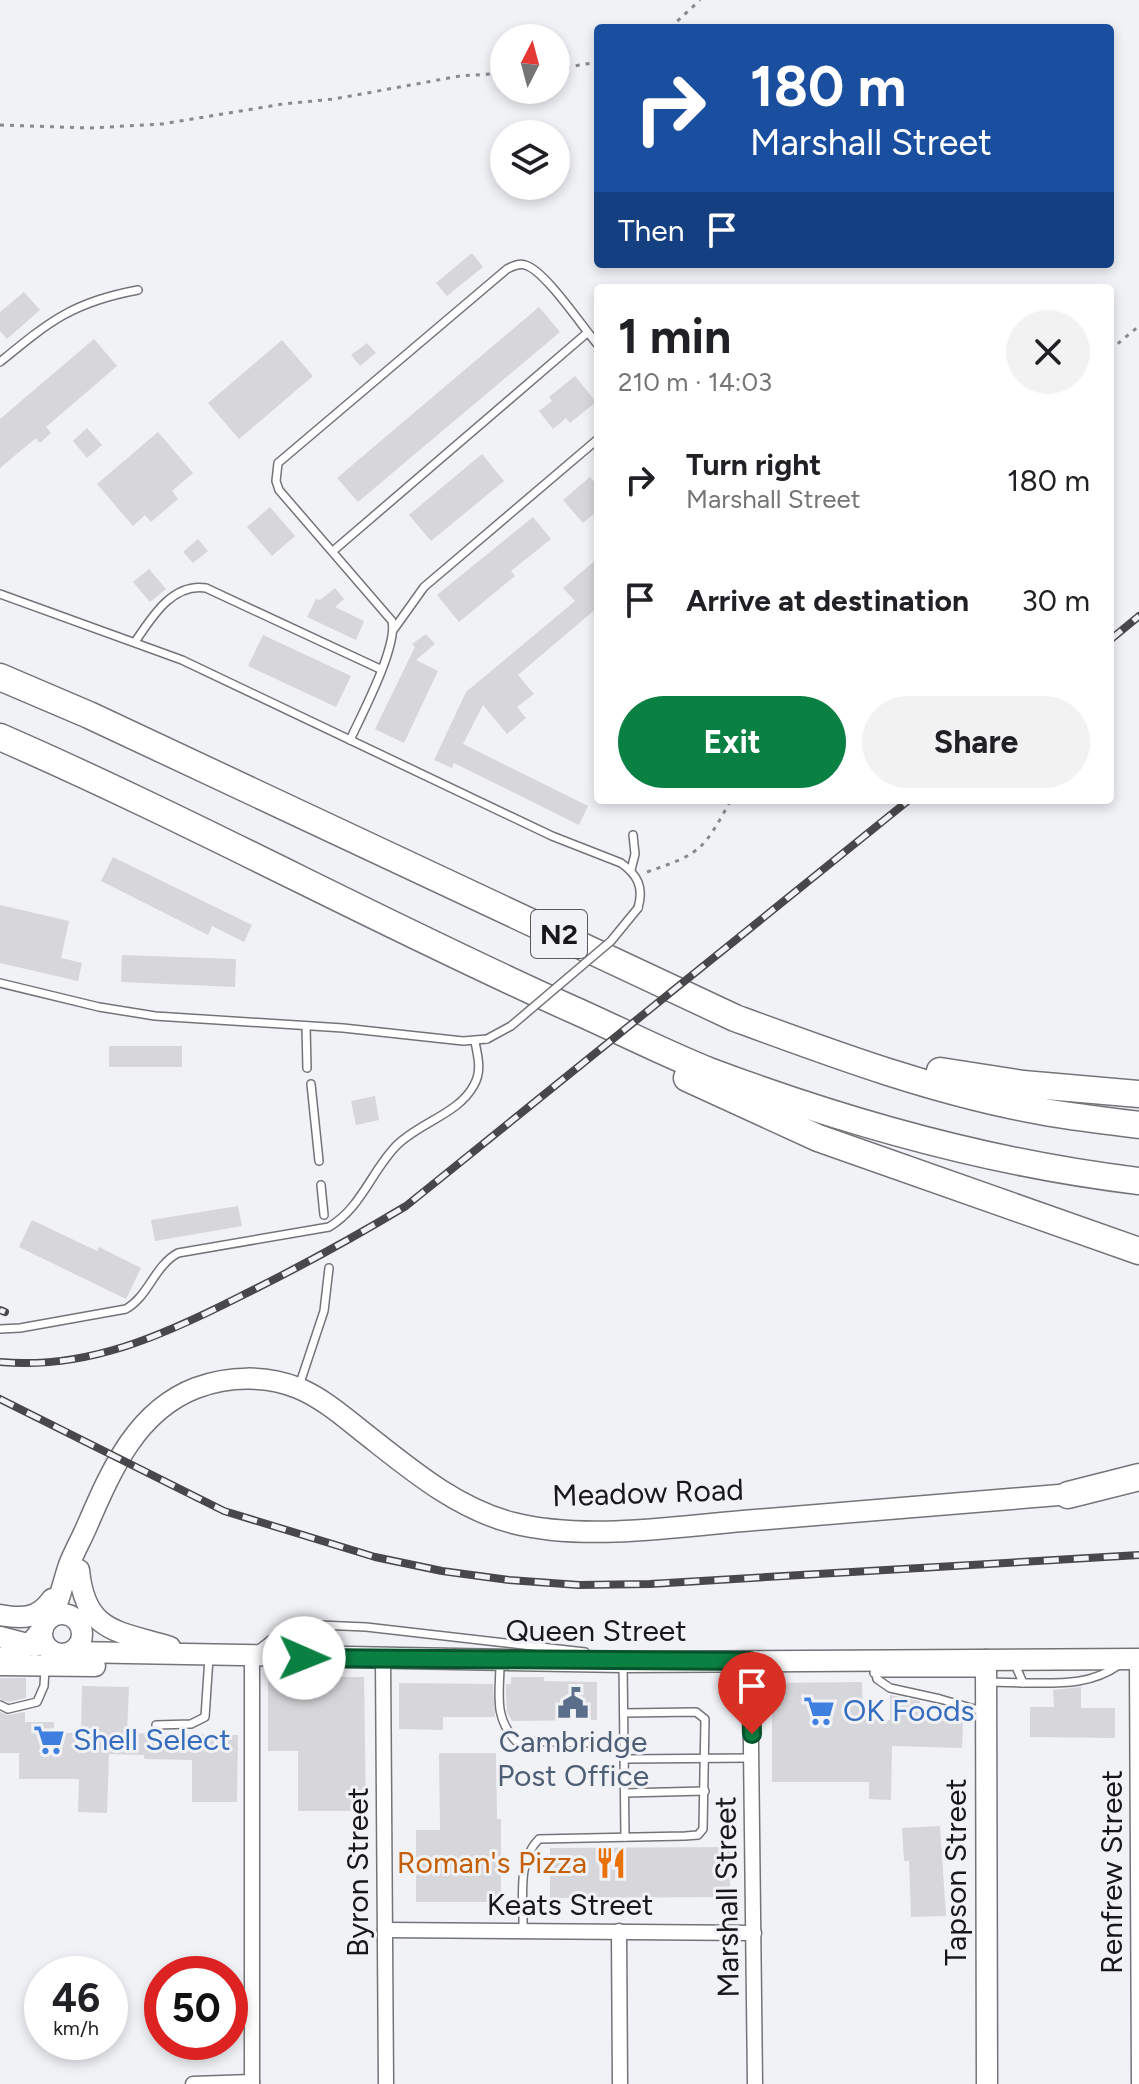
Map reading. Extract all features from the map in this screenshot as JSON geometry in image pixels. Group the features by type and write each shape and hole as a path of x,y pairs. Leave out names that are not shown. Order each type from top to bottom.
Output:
{"highway":[{"name":"N2","path":"0,677 89,715 735,1018 829,1053 924,1083 1034,1110 1139,1125"},
{"name":"N2","path":"0,737 93,778 506,980 708,1070 943,1145 1075,1173 1139,1181"},
{"path":"546,928 732,1007 851,1048 981,1078 1075,1090 1139,1094"},
{"path":"506,980 680,1074 818,1138 1139,1251"},
{"path":"1068,1495 1139,1477"}],"main road":[{"name":"Meadow Road","path":"72,1574 77,1621 83,1636 77,1648 50,1641 85,1530 125,1447 143,1423 166,1403 196,1388 228,1379 254,1378 298,1388 342,1416 436,1488 512,1523 552,1530 670,1527 1139,1490"},
{"path":"0,1615 22,1619 34,1616 48,1605 72,1574 88,1608 101,1623 203,1656"},
{"path":"50,1641 65,1614 77,1621"},
{"name":"Queen Street","path":"77,1621 93,1636 109,1642 157,1652 203,1656 750,1661 986,1672 1014,1660 1134,1659"},
{"path":"0,1622 32,1626 50,1641"},
{"path":"0,1637 50,1641 162,1666 203,1656"},
{"name":"Queen Street","path":"0,1662 50,1641 203,1656"},
{"name":"Tapson Street","path":"986,1672 987,2084"}],"street":[{"path":"193,2084 252,2083 252,1657"},
{"name":"Byron Street","path":"383,1659 386,2084"},
{"name":"Renfrew Street","path":"1134,1659 1139,2084"},
{"name":"Marshall Street","path":"750,1661 755,2084"},
{"name":"Keats Street","path":"385,1930 754,1933"},
{"path":"619,1931 620,2084"}],"lane":[{"path":"394,629 386,613 279,490 275,472 278,463 507,269 517,264 524,264 541,276 594,341"},
{"path":"0,362 63,313 91,301 138,290"},
{"path":"333,551 587,333"},
{"path":"350,740 394,629 424,587 594,442"},
{"path":"135,642 174,594 182,588 193,586 206,588 380,669"},
{"path":"0,594 182,660 552,836 621,863 633,873 642,895 638,908 611,941 511,1026 475,1042 155,1016 99,1007 0,983"},
{"path":"633,835 633,873"},
{"path":"306,1026 307,1068"},
{"path":"0,1329 126,1309 135,1304 160,1266 178,1253 329,1227 354,1206 396,1146 470,1092 479,1073 475,1042"},
{"path":"311,1084 319,1161"},
{"path":"321,1185 324,1215"},
{"path":"298,1388 321,1326 329,1268"},
{"path":"252,1657 265,1642 279,1633 319,1625 366,1627 583,1652 623,1662 625,1837"},
{"path":"0,1705 8,1709 37,1702 44,1686 50,1641"},
{"path":"156,1725 191,1724 205,1717 203,1656"},
{"path":"986,1672 1023,1683 1075,1683 1089,1680 1134,1659"},
{"path":"500,1660 499,1716 506,1731 516,1741 597,1743"},
{"path":"1014,1660 1023,1683"},
{"path":"874,1667 881,1684 890,1688 986,1712"},
{"path":"523,1931 524,1863 529,1849 539,1839 698,1835 705,1821 705,1719 702,1714 624,1713"},
{"path":"624,1759 752,1758"},
{"path":"625,1793 705,1791"}],"path":[{"path":"674,24 700,0"},
{"path":"570,67 594,63"},
{"path":"0,125 90,128 162,124 334,99 460,76 490,74"},
{"path":"1114,347 1139,326"},
{"path":"633,873 685,859 701,849 729,804"}],"building":[{"path":"472,253 483,267 447,296 436,283"},
{"path":"24,292 40,310 7,339 0,331 0,312"},
{"path":"539,307 560,332 358,502 337,478"},
{"path":"94,339 117,366 46,427 51,433 40,443 36,438 0,468 0,419"},
{"path":"282,340 313,376 239,439 208,403"},
{"path":"367,343 376,353 360,366 351,355"},
{"path":"575,376 594,404 570,423 566,418 553,429 539,411 552,401 549,397"},
{"path":"87,428 102,445 87,458 73,441"},
{"path":"158,432 193,473 172,491 178,499 151,522 145,515 133,526 97,484"},
{"path":"482,454 504,481 431,541 409,515"},
{"path":"590,477 594,482 594,513 583,523 563,500"},
{"path":"270,507 295,536 272,556 247,527"},
{"path":"533,517 551,539 511,571 515,576 459,622 437,595"},
{"path":"198,539 208,551 193,563 183,552"},
{"path":"594,561 594,610 518,675 534,694 517,707 526,718 507,734 483,705 463,744 588,806 579,825 454,763 452,768 434,760 466,692 575,601 563,588"},
{"path":"149,569 166,589 150,602 133,582"},
{"path":"335,588 344,599 335,607 364,621 356,640 307,617 316,599 320,600"},
{"path":"426,634 435,644 416,660 438,671 404,743 375,729 415,647 412,644"},
{"path":"263,635 351,676 336,707 248,666"},
{"path":"113,857 252,925 244,942 212,926 208,935 101,881"},
{"path":"0,905 69,921 61,958 82,963 78,981 0,963"},
{"path":"122,955 236,959 235,987 121,982"},
{"path":"109,1046 182,1046 182,1067 109,1067"},
{"path":"375,1096 379,1120 356,1125 351,1101"},
{"path":"238,1206 242,1226 155,1241 151,1220"},
{"path":"32,1220 141,1268 126,1299 19,1247"},
{"path":"268,1677 364,1677 366,1811 298,1811 298,1751 268,1751"},
{"path":"511,1677 597,1682 597,1720 512,1721 507,1712 506,1694 506,1684 511,1684"},
{"path":"0,1678 26,1678 26,1698 9,1702 0,1699"},
{"path":"862,1682 863,1719 890,1720 890,1695 920,1701 920,1720 963,1721 962,1748 892,1746 891,1800 869,1799 869,1782 772,1782 772,1683"},
{"path":"399,1683 493,1684 495,1717 443,1717 443,1730 399,1729"},
{"path":"82,1686 129,1687 127,1733 238,1735 237,1802 192,1802 192,1760 144,1759 144,1755 109,1754 107,1813 78,1812 79,1779 19,1779 19,1753 0,1753 0,1712 8,1715 25,1712 25,1722 54,1722 54,1733 81,1733"},
{"path":"1081,1687 1081,1708 1115,1708 1115,1738 1030,1737 1030,1707 1054,1707 1053,1690"},
{"path":"439,1753 496,1753 497,1819 501,1819 501,1902 416,1902 416,1830 440,1830"},
{"path":"940,1826 946,1916 911,1917 909,1861 904,1861 902,1828"},
{"path":"730,1847 730,1897 550,1898 550,1848"}],"railway":[{"path":"1114,637 1139,616"},
{"path":"0,1362 64,1361 124,1347 153,1336 281,1276 406,1206 904,804"},
{"path":"0,1310 5,1312"},
{"path":"0,1399 224,1511 375,1557 442,1571 579,1585 650,1584 1139,1555"}],"place":[{"name":"Cambridge Post Office","path":"573,1703"},
{"name":"OK Foods","path":"819,1711"},
{"name":"Shell Select","path":"49,1740"},
{"name":"Roman's Pizza","path":"611,1863"}],"route":[{"path":"304,1658 750,1661 752,1734"}]}
